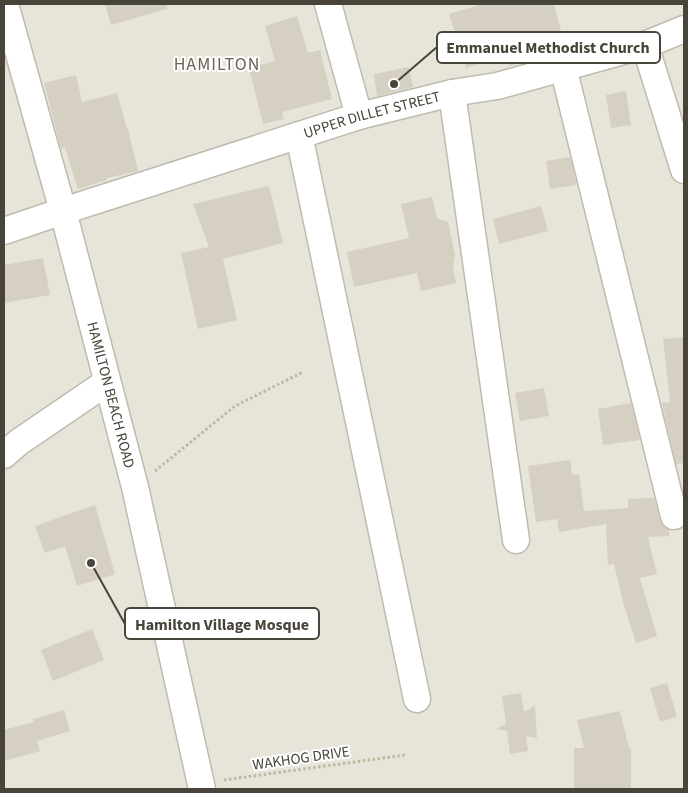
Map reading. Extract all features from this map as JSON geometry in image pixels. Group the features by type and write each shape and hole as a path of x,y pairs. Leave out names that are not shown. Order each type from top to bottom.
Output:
{"street":[{"name":"HAMILTON BEACH ROAD","path":"5,4 63,211 135,487 201,786"},
{"path":"328,4 359,116"},
{"name":"UPPER DILLET STREET","path":"4,231 359,116 452,94 497,86 645,44 684,30"},
{"path":"645,44 684,170"},
{"path":"563,67 674,516"},
{"path":"452,94 516,540"},
{"path":"299,135 417,699"},
{"path":"4,455 19,442 108,382"}],"path":[{"path":"135,487 235,406 303,372"},
{"name":"WAKHOG DRIVE","path":"201,786 405,755"}],"shaded area":[{"path":"4,4 684,4 684,789 4,789"}],"building":[{"path":"105,4 166,4 167,9 111,25"},
{"path":"482,4 554,4 566,51 509,66 506,55 466,68 449,14"},
{"path":"297,16 308,53 320,50 332,99 282,112 284,119 263,124 249,68 275,61 265,26"},
{"path":"409,67 413,87 377,96 374,74"},
{"path":"76,75 82,102 117,93 138,171 107,178 107,180 78,189 65,148 61,149 44,83"},
{"path":"626,91 631,125 611,128 606,95"},
{"path":"570,157 577,185 550,189 546,161"},
{"path":"269,186 283,243 223,259 237,320 198,329 181,253 209,247 193,204"},
{"path":"432,197 437,218 448,222 455,255 453,268 456,283 421,291 417,273 354,287 347,252 409,238 401,204"},
{"path":"541,206 548,231 499,244 493,219"},
{"path":"43,258 50,295 4,303 4,265"},
{"path":"684,337 684,463 676,464 662,403 670,402 663,339"},
{"path":"544,388 549,416 520,421 515,393"},
{"path":"631,403 640,440 603,445 598,409"},
{"path":"570,460 572,475 579,474 584,511 628,508 628,499 654,498 660,520 663,526 669,530 669,536 648,537 657,574 640,578 657,636 636,643 623,602 614,564 608,565 606,524 559,532 557,519 536,522 528,466"},
{"path":"95,505 115,574 77,586 65,546 45,553 35,526"},
{"path":"92,629 104,660 53,681 41,650"},
{"path":"667,683 677,717 660,722 650,688"},
{"path":"521,693 524,712 535,706 537,738 526,736 528,751 510,754 507,731 497,729 506,724 502,696"},
{"path":"64,710 70,731 37,741 40,751 4,761 4,730 34,722 33,719"},
{"path":"620,711 629,748 631,748 631,789 574,789 574,748 584,748 577,720"}],"place":[{"name":"Emmanuel Methodist Church","path":"394,84"},
{"name":"Hamilton Village Mosque","path":"91,563"}],"district":[{"name":"HAMILTON","path":"217,64"}]}
